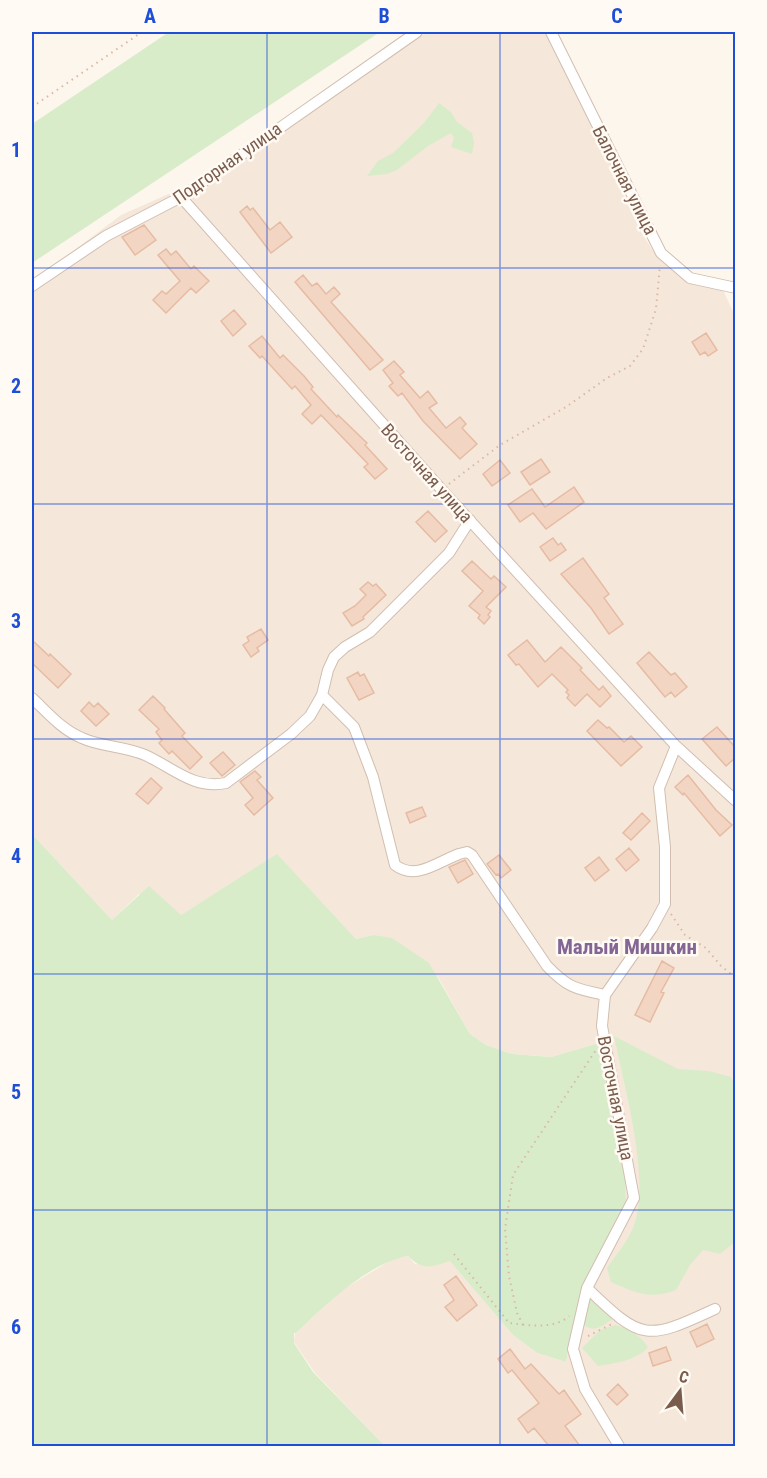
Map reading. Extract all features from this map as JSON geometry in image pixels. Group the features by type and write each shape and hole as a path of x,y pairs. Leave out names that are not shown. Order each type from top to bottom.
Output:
{"street":[{"name":"Подгорная улица","path":"32,286 106,236 181,197 417,32"},
{"name":"Балочная улица","path":"550,32 661,253 690,278 735,288"},
{"name":"Восточная улица","path":"181,197 442,490 676,746 735,801"},
{"path":"32,698 65,728 83,739 114,745 145,755 171,771 202,784 214,786 226,783 291,734 310,716 322,695 328,670 334,657 370,632 449,553 470,520"},
{"path":"322,695 354,727 373,777 395,865 403,871 414,873 459,854 467,852 472,855 554,974 580,990 605,995"},
{"name":"Восточная улица","path":"574,1346 587,1288 634,1198 602,1026 605,995 652,928 665,904 665,848 659,788 676,746"},
{"path":"587,1288 620,1320 646,1333 674,1329 715,1309"},
{"path":"574,1346 585,1389 619,1446"}],"path":[{"path":"32,107 142,32"},
{"path":"442,490 500,445 566,407 607,378 630,366 643,349 656,309 661,253"},
{"path":"665,904 685,935 706,948 735,978"},
{"path":"523,1325 517,1313 509,1276 505,1229 513,1175 604,1037"},
{"path":"454,1254 509,1323 534,1326 564,1321 570,1314"},
{"path":"574,1346 620,1320"}],"shaded area":[{"path":"427,32 548,32 640,230 653,251 676,271 721,286 736,318 735,1446 385,1446 315,1373 294,1342 295,1334 342,1290 393,1259 408,1256 415,1264 450,1260 513,1335 537,1353 566,1362 581,1291 588,1275 609,1089 599,1043 551,1057 512,1054 486,1045 470,1034 438,977 373,935 356,939 277,855 181,915 139,894 112,920 32,834 32,282 121,215 216,173"}],"green space":[{"path":"169,32 380,32 32,263 32,124"},
{"path":"439,103 451,112 457,122 472,133 474,142 472,154 451,147 454,138 451,133 428,146 397,170 387,174 367,176 378,161 393,153 424,123"},
{"path":"32,834 112,920 149,886 181,915 277,854 356,939 373,935 392,938 429,963 470,1034 486,1045 512,1054 551,1057 599,1043 625,1175 626,1208 581,1291 566,1362 537,1353 513,1335 450,1261 423,1266 408,1256 377,1267 347,1287 295,1334 294,1332 294,1343 313,1372 385,1446 32,1446"},
{"path":"614,1036 678,1069 709,1071 731,1077 735,1086 735,1242 720,1254 703,1250 690,1265 676,1290 658,1295 643,1294 611,1282 607,1268 633,1228 638,1209 639,1186 634,1134"},
{"path":"590,1297 613,1319 593,1329 585,1326 583,1318"},
{"path":"615,1325 634,1333 648,1347 632,1358 598,1366 582,1348 600,1330"}],"building":[{"path":"247,206 250,210 253,208 270,230 280,222 292,237 271,253 240,212"},
{"path":"144,225 156,240 135,255 122,237"},
{"path":"166,249 171,255 176,251 191,269 194,266 209,281 196,293 191,288 166,313 153,300 162,291 166,294 180,281 158,255"},
{"path":"303,275 312,286 317,283 326,294 334,287 340,294 331,302 383,360 370,370 295,282"},
{"path":"234,310 246,324 233,336 221,321"},
{"path":"706,333 717,350 708,356 705,352 700,355 692,342"},
{"path":"262,336 280,358 283,355 304,376 313,387 311,389 337,417 338,415 367,443 365,445 387,469 375,479 364,467 368,464 321,415 312,424 302,414 311,405 295,386 292,389 262,356 260,358 249,346"},
{"path":"394,361 404,372 400,375 420,398 428,391 437,403 429,408 446,428 460,417 466,424 462,428 477,444 460,459 423,421 402,393 398,396 389,386 393,383 383,370"},
{"path":"541,459 550,472 530,485 521,472"},
{"path":"500,460 510,473 492,486 483,474"},
{"path":"574,487 584,502 546,529 533,513 520,522 508,505 532,489 545,507"},
{"path":"428,511 447,531 435,542 416,522"},
{"path":"553,538 566,550 550,561 540,547"},
{"path":"583,558 609,594 604,598 623,624 609,634 591,608 561,574"},
{"path":"472,561 491,579 494,576 506,587 486,607 491,611 488,615 490,617 484,624 478,618 480,615 469,606 483,591 462,571"},
{"path":"368,582 373,586 376,584 386,595 363,617 364,619 352,626 343,613 355,606 366,595 360,589"},
{"path":"261,629 268,640 257,648 259,651 251,657 243,645 249,641 247,637"},
{"path":"32,640 71,674 58,688 32,663"},
{"path":"527,640 545,662 561,647 582,668 580,670 599,690 603,686 611,696 600,707 587,694 575,706 567,698 568,690 552,674 538,687 519,664 516,665 508,655"},
{"path":"649,652 671,675 675,673 687,687 675,697 671,692 665,697 637,663"},
{"path":"358,672 360,676 364,674 374,693 359,700 347,678"},
{"path":"153,696 185,733 182,736 202,757 190,769 172,751 169,754 159,743 162,740 156,732 159,729 139,710"},
{"path":"89,702 94,707 98,703 109,714 96,726 81,711"},
{"path":"598,720 624,742 631,736 642,747 621,766 587,731"},
{"path":"717,727 735,747 735,758 726,766 702,739"},
{"path":"223,752 235,765 222,776 210,763"},
{"path":"255,771 261,777 257,780 273,798 254,815 245,805 253,798 240,782"},
{"path":"688,775 716,810 732,825 720,836 684,793 683,795 675,787"},
{"path":"151,778 162,788 148,804 136,794"},
{"path":"422,807 426,816 410,823 406,813"},
{"path":"642,813 650,821 631,840 623,833"},
{"path":"629,848 639,860 626,871 616,859"},
{"path":"499,855 511,870 501,878 487,864"},
{"path":"599,857 609,870 595,881 585,868"},
{"path":"465,860 473,874 458,883 449,867"},
{"path":"662,961 674,968 661,992 664,993 650,1022 635,1015"},
{"path":"456,1276 477,1305 457,1321 445,1307 454,1300 444,1285"},
{"path":"707,1324 714,1339 697,1347 690,1332"},
{"path":"666,1347 671,1360 653,1366 649,1353"},
{"path":"510,1349 525,1369 531,1364 559,1394 564,1390 581,1414 565,1426 580,1446 549,1446 534,1428 528,1433 518,1419 539,1403 512,1370 508,1373 498,1359"},
{"path":"618,1384 628,1395 617,1405 607,1395"}],"district":[{"name":"Малый Мишкин","path":"627,947"}]}
